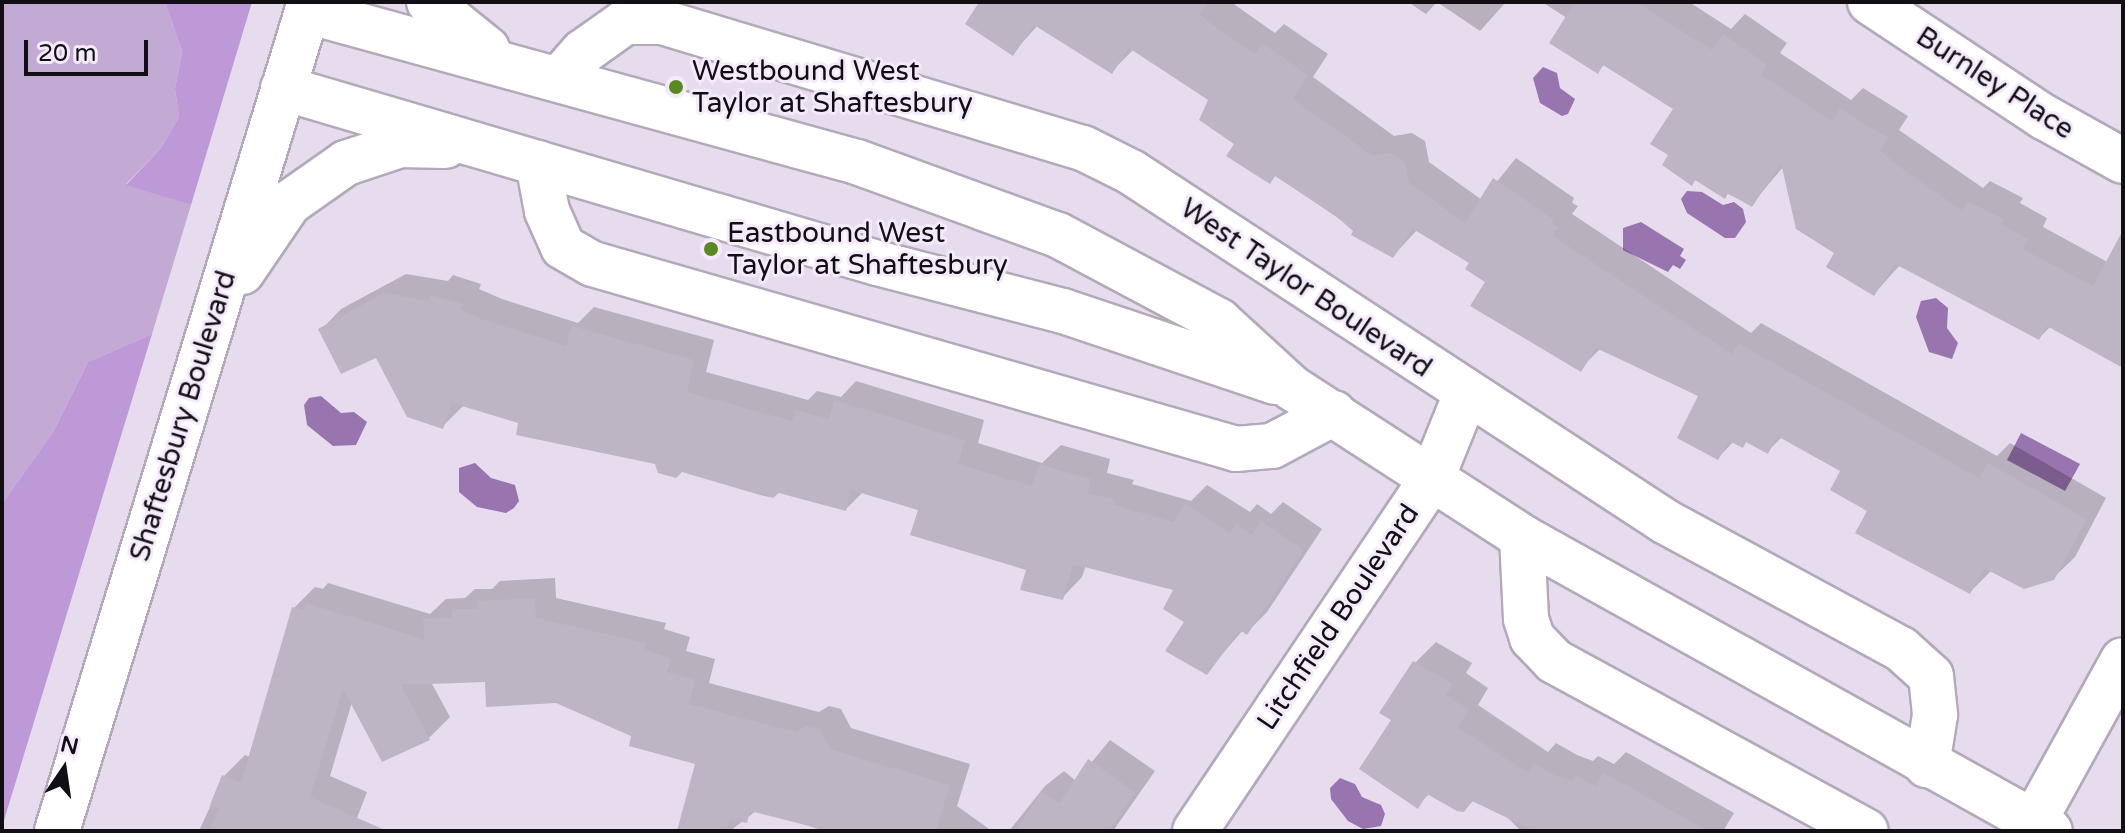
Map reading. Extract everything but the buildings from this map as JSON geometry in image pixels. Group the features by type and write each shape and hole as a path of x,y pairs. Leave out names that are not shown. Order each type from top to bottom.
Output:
{"street":[{"path":"429,2 505,62"},
{"name":"Burnley Place","path":"1870,2 2044,117 2123,161"},
{"path":"308,7 857,162 1058,235 1219,321 1292,388 1522,537 2042,827 2123,660"},
{"name":"Shaftesbury Boulevard","path":"57,831 308,7"},
{"name":"West Taylor Boulevard","path":"560,78 583,52 625,22 662,22 1083,148 1131,172 1666,522 1901,649 1931,676 1935,715 1927,765"},
{"path":"283,88 877,263 1063,311 1292,388"},
{"path":"213,318 289,203 346,163 400,145 479,146"},
{"path":"538,163 547,211 563,247 593,264 1236,449 1272,446 1334,413"},
{"name":"Litchfield Boulevard","path":"1195,831 1432,478 1466,394"},
{"path":"1522,537 1526,619 1532,638 1554,661 1866,831"}],"shaded area":[{"path":"2,2 165,2 182,51 175,89 179,117 161,148 126,184 191,205 152,334 88,362 53,432 2,504"},
{"path":"165,2 252,2 191,205 126,185 161,148 179,117 175,89 182,51"},
{"path":"1543,67 1557,73 1560,88 1575,99 1568,114 1562,116 1540,103 1533,78"},
{"path":"1687,191 1702,192 1723,205 1734,202 1743,209 1746,222 1735,238 1725,238 1687,213 1681,199"},
{"path":"1641,222 1684,249 1680,256 1686,260 1680,269 1673,265 1668,272 1623,250 1623,228"},
{"path":"1936,298 1948,308 1947,328 1958,343 1952,359 1929,352 1916,317 1921,301"},
{"path":"152,334 2,827 2,504 53,432 88,362"},
{"path":"321,396 341,413 354,412 367,422 356,445 333,446 307,425 304,405 309,398"},
{"path":"2021,433 2080,464 2065,491 2007,460"},
{"path":"475,463 491,478 515,485 519,501 514,508 506,513 477,507 459,492 459,468"},
{"path":"1340,778 1355,784 1362,797 1381,805 1385,814 1381,826 1363,829 1348,821 1331,799 1330,788"}],"place":[{"name":"Westbound West Taylor at Shaftesbury","path":"676,87"},
{"name":"Eastbound West Taylor at Shaftesbury","path":"711,249"}]}
